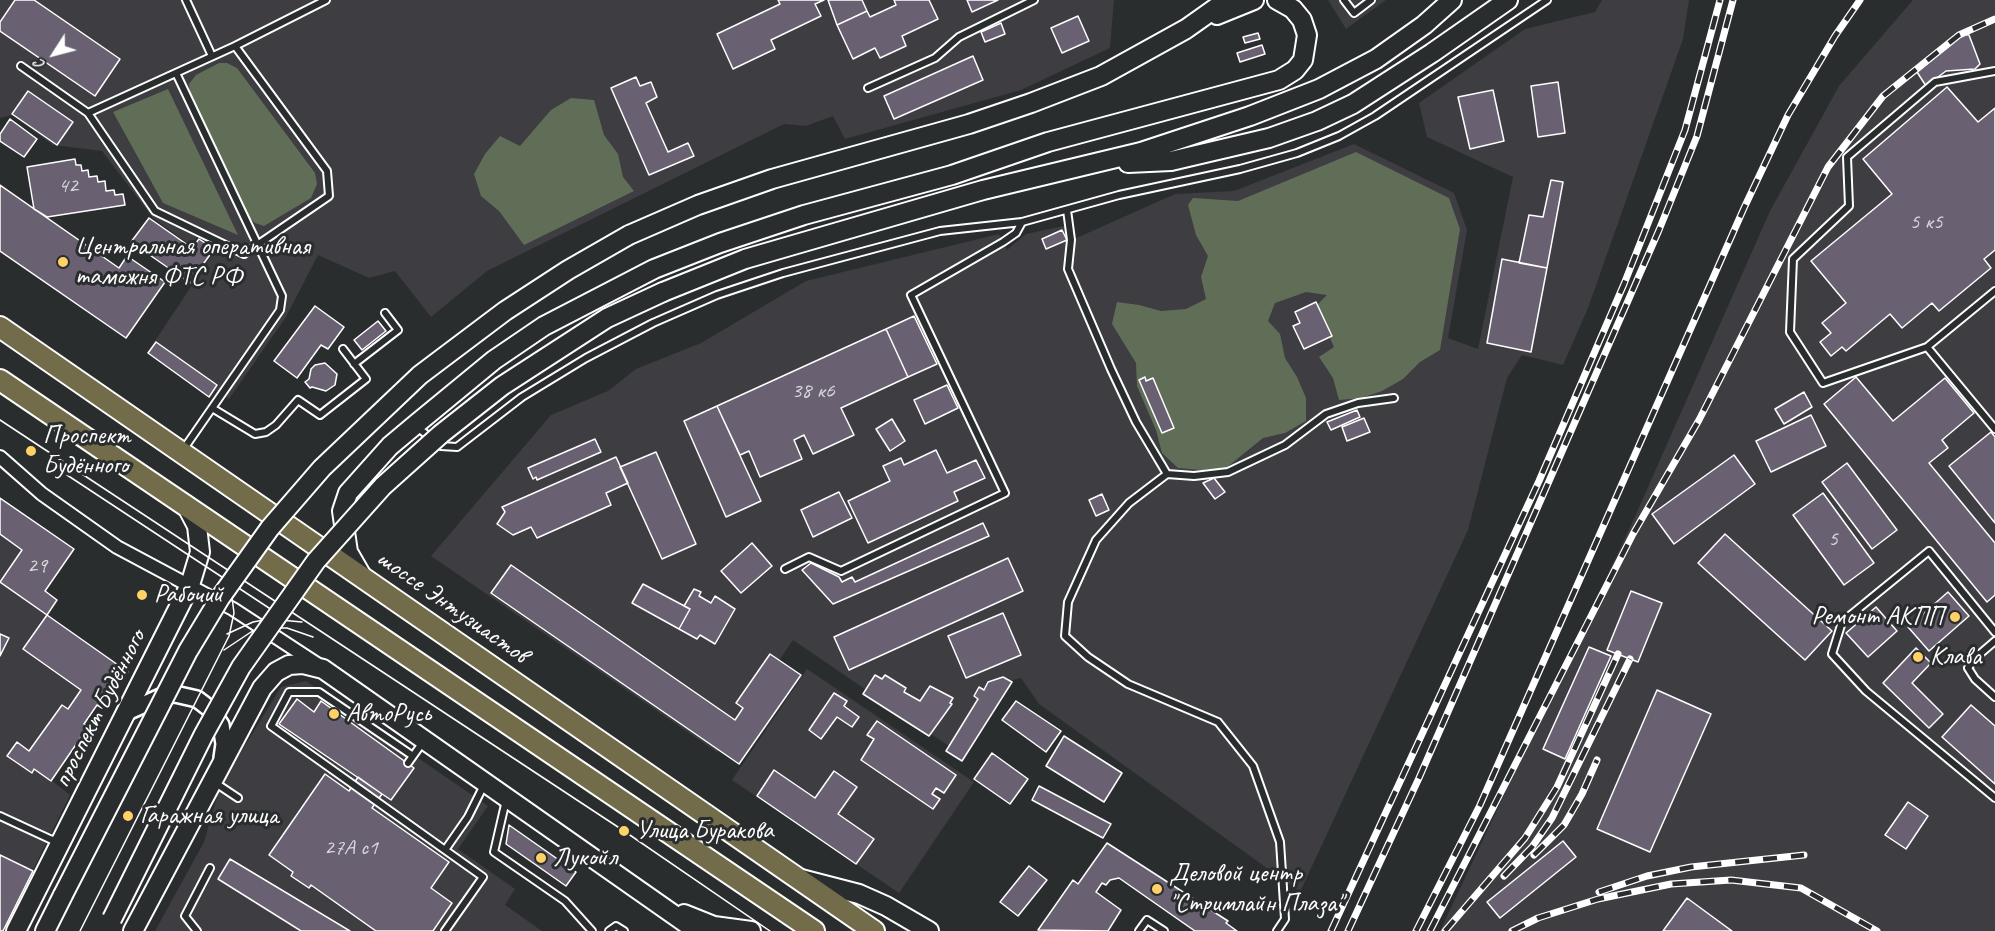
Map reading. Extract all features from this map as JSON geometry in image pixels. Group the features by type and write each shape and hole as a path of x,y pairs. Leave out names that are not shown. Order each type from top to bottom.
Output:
{"main road":[{"path":"1186,29 1227,0"},
{"path":"45,931 188,651 220,598 278,519 322,468 420,375 505,310 629,235 698,206 772,179 969,124 1031,103 1101,76 1186,29 1254,0"},
{"path":"363,578 348,552 342,511 348,493 390,446 494,360 544,326 654,269 720,243 804,215 952,174 1048,142 1279,80 1295,70 1303,60 1307,35 1298,14 1277,0"},
{"path":"109,925 204,734 242,667 323,553 383,486 441,434 502,386 607,318 663,292 746,259 983,190 1184,139 1318,89 1376,59 1424,26 1452,0"},
{"path":"1086,165 1172,161 1269,138 1317,121 1353,104 1508,0"},
{"path":"804,215 983,190"},
{"name":"шоссе Энтузиастов","path":"0,327 874,931"},
{"path":"0,380 814,931"},
{"name":"проспект Будённого","path":"16,931 190,585 200,552 197,526 186,505"},
{"path":"132,931 262,688 276,672 289,665 303,664 323,669 697,931"},
{"path":"799,878 859,894 886,906 929,931"},
{"path":"660,905 714,926 751,931"}],"street":[{"path":"0,457 76,520 117,547 233,609 323,669"},
{"path":"127,712 165,695 175,694 197,699 210,709 220,725 224,744 221,761"}],"lane":[{"path":"186,0 212,56"},
{"path":"88,113 235,46 326,0"},
{"path":"868,88 935,58 959,37 1034,0"},
{"path":"1344,0 1354,13 1371,0"},
{"path":"415,425 441,446 457,447 522,397 586,358 653,323 717,295 783,273 940,231 1022,222 1119,195 1240,169 1297,153 1339,136 1413,92 1547,0"},
{"path":"21,66 88,113 155,211 244,254 329,196 327,171 235,46"},
{"path":"1995,71 1935,82 1847,157 1849,206 1793,260 1790,332 1823,383 1927,347 1995,291"},
{"path":"176,73 282,296 280,310 181,453"},
{"path":"1067,210 1071,240 1068,269 1136,422 1167,474"},
{"path":"785,569 808,557 841,571 1005,493 911,295 1003,242 1016,233 1022,222"},
{"path":"354,364 398,330 385,313"},
{"path":"1927,347 1995,429"},
{"path":"212,408 255,434 266,432 276,425 298,400 320,415 366,379 343,349"},
{"path":"1277,931 1285,919 1280,842 1253,766 1218,722 1128,684 1088,657 1065,636 1068,602 1096,540 1129,503 1167,474 1194,476 1228,472 1285,445 1326,414 1358,403 1394,398"},
{"path":"1995,632 1929,551 1842,622 1832,654 1866,691 1995,798"},
{"path":"1995,641 1974,659 1968,668 1975,679 1995,697"},
{"path":"413,756 319,693 289,692 271,726 483,877 445,931"},
{"path":"408,763 425,740"},
{"path":"211,780 238,798"},
{"path":"446,850 468,817 486,782"},
{"path":"506,796 494,852 565,902 592,931"},
{"path":"0,816 52,840 61,839"},
{"path":"197,931 185,916 210,868"},
{"path":"1139,931 1147,920 1164,931"},
{"path":"609,931 616,926 624,931"}],"shaded area":[{"path":"0,0 1114,0 1110,48 1021,90 845,139 833,116 806,126 784,124 487,271 431,317 395,271 369,278 318,255 286,317 229,399 216,390 210,398 147,353 216,249 197,237 191,246 153,218 102,151 53,145 12,115 0,118"},
{"path":"1328,0 1386,0 1346,29"},
{"path":"1602,0 1689,0 1683,39 1588,308 1563,365 1522,355 1507,378 1468,530 1300,892 1039,704 1021,678 991,685 950,747 793,640 717,752 431,556 551,415 608,391 636,369 701,343 806,281 999,234 1007,250 1026,234 1064,226 1072,240 1175,194 1234,191 1354,144 1454,193 1467,230 1448,338 1478,349 1513,177 1427,137 1419,103 1525,29 1595,12"},
{"path":"1913,0 1995,0 1995,931 1440,931 1633,521 1770,211 1839,86"},
{"path":"0,498 74,549 45,591 57,600 47,615 128,672 102,708 97,705 84,724 88,727 51,780 70,795 3,931 0,931"},
{"path":"807,669 974,782 899,893 732,780"},
{"path":"306,681 488,806 458,849 515,889 505,905 542,931 155,931 204,842 220,786 281,687"}],"green space":[{"path":"219,63 227,63 237,68 315,173 317,184 311,198 264,226 255,223 249,217 190,96 189,84 196,75"},
{"path":"168,89 238,235 163,203 113,112"},
{"path":"571,98 594,100 604,135 618,154 623,177 634,191 524,245 499,211 481,196 474,174 485,154 500,136 520,146 551,110"},
{"path":"1356,152 1449,198 1460,229 1440,350 1420,362 1403,379 1382,391 1361,398 1339,400 1333,378 1319,357 1334,347 1316,306 1327,295 1306,292 1275,303 1268,321 1280,334 1285,358 1306,398 1306,421 1285,433 1263,438 1226,468 1201,470 1178,468 1162,453 1156,430 1137,386 1136,363 1112,324 1117,302 1161,311 1186,309 1206,299 1201,277 1208,256 1196,235 1188,205 1193,198 1238,201"}],"building":[{"path":"15,0 34,0 120,59 95,96 0,31 0,22"},
{"path":"778,0 824,0 815,4 821,16 771,40 775,49 733,69 717,34 780,4"},
{"path":"828,0 862,0 867,11 837,25"},
{"path":"894,0 929,0 938,19 902,36 906,46 880,58 875,48 853,59 837,25 867,11 870,17 896,5"},
{"path":"967,0 998,0 972,12"},
{"path":"1078,16 1089,41 1062,53 1051,28"},
{"path":"1001,23 1005,34 985,42 981,32"},
{"path":"1258,33 1260,39 1245,43 1243,37"},
{"path":"1963,34 1969,35 1980,64 1975,69 1946,71 1926,86 1917,72"},
{"path":"1262,45 1265,54 1240,62 1237,53"},
{"path":"973,56 983,80 894,119 884,96"},
{"path":"636,77 640,86 651,82 657,97 646,103 668,152 688,143 694,156 649,175 611,88"},
{"path":"1558,82 1565,133 1538,137 1531,86"},
{"path":"1947,87 1978,122 1995,108 1995,250 1984,259 1991,268 1939,311 1932,303 1902,328 1890,314 1846,351 1842,347 1831,356 1820,342 1831,333 1822,323 1846,303 1811,261 1892,194 1863,159"},
{"path":"1493,90 1504,141 1470,149 1458,97"},
{"path":"28,91 73,122 57,145 12,114"},
{"path":"10,119 37,139 24,157 0,141 0,134"},
{"path":"75,159 76,165 81,165 82,171 88,170 89,177 97,176 98,182 105,181 106,191 114,190 115,195 123,194 125,205 47,217 34,209 27,167"},
{"path":"1551,180 1563,182 1547,268 1519,263 1529,215 1543,217"},
{"name":"Центральная оперативная таможня ФТС РФ","path":"0,185 119,268 127,256 165,282 126,338 0,251"},
{"path":"149,218 192,248 199,239 214,249 190,283 131,242"},
{"path":"1062,230 1067,240 1046,249 1042,239"},
{"path":"1502,259 1547,268 1531,352 1487,343"},
{"path":"1316,302 1332,336 1304,349 1293,326 1300,323 1295,312"},
{"path":"315,306 344,327 328,349 321,345 297,378 274,361"},
{"path":"914,316 937,364 908,377 886,329"},
{"path":"378,321 386,331 362,350 354,340"},
{"path":"886,329 908,377 841,408 854,435 813,454 804,435 794,440 802,459 760,477 749,451 740,455 717,406"},
{"path":"156,342 217,385 209,397 148,353"},
{"path":"325,363 337,374 335,385 326,391 310,388 305,382 309,379 311,369 315,365"},
{"path":"1145,377 1146,381 1153,378 1174,428 1162,433 1139,380"},
{"path":"1856,377 1893,421 1945,378 1974,413 1942,440 1948,448 1929,463 1995,543 1995,595 1987,602 1824,404"},
{"path":"947,385 958,408 925,424 914,400"},
{"path":"1804,392 1812,407 1784,424 1775,409"},
{"path":"717,406 761,501 726,517 684,421"},
{"path":"1357,410 1360,417 1331,430 1327,422"},
{"path":"1811,415 1826,446 1771,472 1756,441"},
{"path":"1364,418 1370,432 1347,441 1342,427"},
{"path":"892,419 905,441 890,451 876,429"},
{"path":"1991,432 1995,437 1995,523 1949,466"},
{"path":"595,439 601,452 537,480 536,477 533,479 528,468"},
{"path":"936,450 947,473 976,460 985,478 954,492 958,501 868,543 848,501 890,481 883,466 901,458 904,465"},
{"path":"656,452 696,544 662,559 620,467"},
{"path":"1734,455 1755,484 1674,544 1652,514"},
{"path":"616,457 628,483 606,493 611,505 537,538 531,527 513,535 497,524 505,512 502,507"},
{"path":"1847,463 1897,530 1872,549 1822,482"},
{"path":"1214,478 1225,492 1215,499 1203,483"},
{"path":"839,492 852,518 813,537 801,510"},
{"path":"1823,493 1874,563 1844,585 1793,515"},
{"path":"1102,494 1109,510 1096,516 1089,500"},
{"path":"0,498 74,549 45,591 57,600 47,615 0,582 22,550 0,534"},
{"path":"983,523 989,536 833,604 802,570 811,563 839,577 842,582 852,577 855,582"},
{"path":"1725,534 1832,631 1805,660 1698,563"},
{"path":"752,543 772,566 741,593 721,571"},
{"path":"1008,558 1023,591 849,670 834,637"},
{"path":"511,565 735,720 743,708 736,703 770,654 801,675 739,764 491,593"},
{"path":"643,584 690,609 679,629 632,603"},
{"path":"694,589 701,592 699,596 711,603 715,596 735,609 715,644 700,635 697,639 679,629 690,609 684,606"},
{"path":"1631,591 1662,603 1638,662 1607,650"},
{"path":"1948,592 1969,616 1929,651 1908,627"},
{"path":"1876,607 1897,631 1868,657 1846,633"},
{"path":"1003,613 1021,655 966,678 948,636"},
{"path":"47,615 128,672 102,708 97,705 84,724 88,727 51,781 34,769 32,773 7,756 17,742 29,751 62,705 68,709 81,690 23,649"},
{"path":"0,634 9,638 0,656"},
{"path":"1589,647 1611,656 1565,759 1543,749"},
{"path":"1916,648 1931,663 1912,683 1943,714 1929,728 1883,683"},
{"path":"875,675 882,679 885,675 906,688 904,692 920,701 930,686 953,698 950,703 952,704 929,736 863,694"},
{"path":"1003,677 1012,682 962,761 946,751 978,699 974,696 979,687 984,690 988,682"},
{"path":"1657,690 1711,714 1650,852 1597,829"},
{"path":"834,693 847,701 844,706 859,717 852,727 837,717 821,739 809,730"},
{"path":"297,699 314,712 321,701 414,768 391,800 279,724"},
{"path":"1016,701 1061,731 1046,752 1002,720"},
{"path":"1971,705 1995,726 1995,784 1942,737"},
{"path":"877,721 956,775 944,793 936,788 932,794 940,799 933,809 861,760 874,739 867,735"},
{"path":"1064,736 1122,773 1104,802 1046,766"},
{"path":"992,753 1028,779 1010,804 974,779"},
{"path":"774,770 815,798 834,771 857,787 838,814 874,839 856,864 757,796"},
{"path":"325,774 349,791 358,777 382,794 372,808 449,862 431,888 452,903 433,931 376,931 311,885 309,888 291,876 293,872 269,855"},
{"path":"1039,786 1111,824 1103,838 1032,800"},
{"path":"1908,802 1928,816 1906,849 1885,835"},
{"name":"Лукойл","path":"509,825 576,872 566,886 506,844"},
{"path":"1563,841 1576,857 1500,918 1487,902"},
{"name":"Деловой центр \"Стримлайн Плаза\"","path":"1107,843 1228,921 1226,923 1237,931 1195,931 1119,878 1110,880 1106,885 1102,883 1096,892 1121,910 1108,931 1038,930 1073,880 1078,884"},
{"path":"0,855 33,871 3,931 0,931"},
{"path":"230,859 350,931 301,931 218,879"},
{"path":"1029,866 1047,880 1018,916 1000,902"},
{"path":"1687,898 1732,931 1663,931"}],"tram line":[{"path":"0,420 624,831 770,931"},
{"path":"67,475 272,610"},
{"path":"80,931 229,636 234,613 232,597 224,579"},
{"path":"227,634 253,622 269,619 302,622"},
{"path":"224,650 251,632 271,628 287,628 313,637"}],"railway":[{"path":"1331,931 1539,481 1624,284 1685,130 1720,0"},
{"path":"1348,931 1419,778 1659,230 1697,136 1733,0"},
{"path":"1416,931 1480,805 1744,208 1788,115 1835,36 1860,0"},
{"path":"1430,931 1633,534 1699,420 1828,167 1883,96 1959,35 1995,19"},
{"path":"1445,931 1525,838 1557,787 1618,654"},
{"path":"1504,876 1532,847 1552,818 1630,659"},
{"path":"1534,855 1564,825 1582,794 1597,760"},
{"path":"1599,892 1647,876 1691,867 1804,855"},
{"path":"1512,931 1538,918 1598,899 1671,884 1731,880 1801,888 1877,931"}],"place":[{"name":"Центральная оперативная таможня ФТС РФ","path":"63,262"},
{"name":"Проспект Будённого","path":"31,451"},
{"name":"Рабочий","path":"142,595"},
{"name":"Ремонт АКПП","path":"1955,617"},
{"name":"Клава","path":"1918,657"},
{"name":"АвтоРусь","path":"334,714"},
{"name":"Гаражная улица","path":"128,816"},
{"name":"Улица Буракова","path":"624,831"},
{"name":"Лукойл","path":"541,858"},
{"name":"Деловой центр \"Стримлайн Плаза\"","path":"1157,889"}]}
